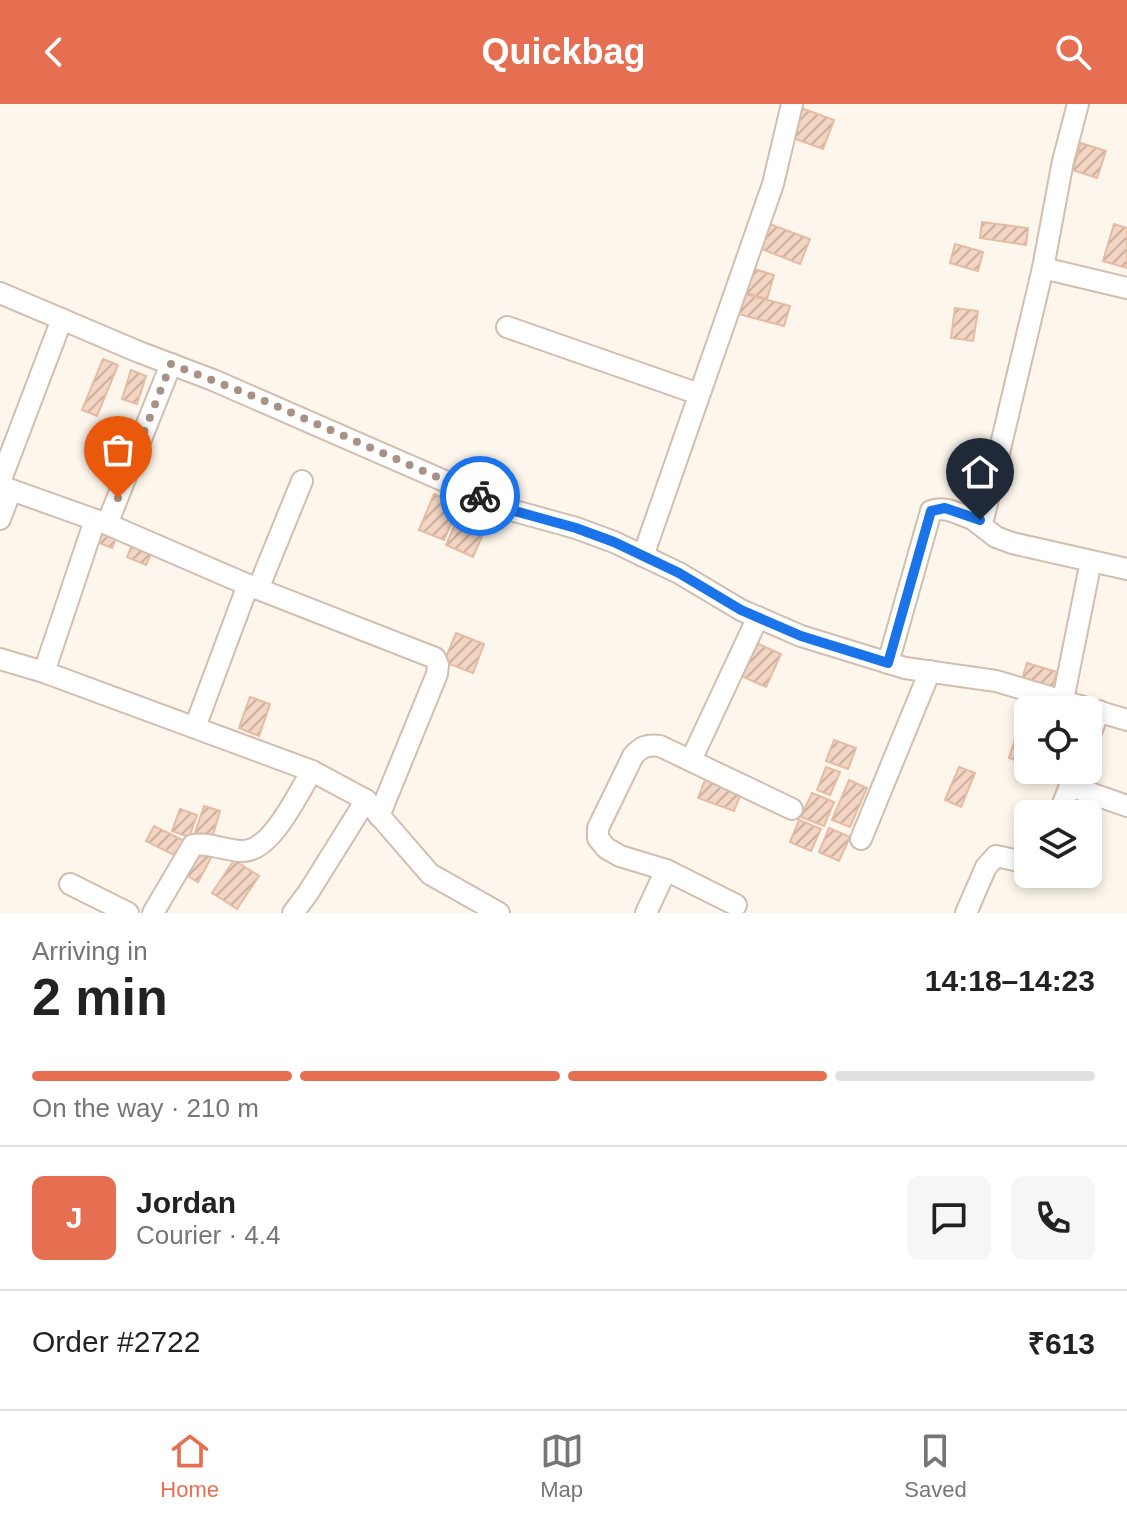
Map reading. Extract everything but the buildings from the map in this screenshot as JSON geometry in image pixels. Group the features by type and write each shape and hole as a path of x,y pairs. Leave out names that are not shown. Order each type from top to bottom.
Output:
{"street":[{"path":"643,556 773,184 792,104"},
{"path":"974,520 984,516 1078,104"},
{"path":"1043,268 1127,288"},
{"path":"0,293 302,417 511,510 576,528 643,556 758,617 801,636 888,663 996,681 1049,696"},
{"path":"0,519 4,486 62,319"},
{"path":"507,327 699,394"},
{"path":"44,672 101,522 171,364"},
{"path":"195,727 253,587 302,481"},
{"path":"4,486 101,522 253,587 435,658 437,674 379,816"},
{"path":"888,663 931,511 945,508 974,520 996,537 1012,543 1127,569"},
{"path":"1064,696 1091,561"},
{"path":"691,760 758,617"},
{"path":"0,659 44,672 312,771 366,800 430,874 499,913"},
{"path":"861,839 930,671"},
{"path":"1102,712 1127,720"},
{"path":"736,905 666,870 620,856 606,848 598,838 598,828 633,756 649,744 660,746 792,809"},
{"path":"153,913 193,845 243,851 256,849 271,835 312,771"},
{"path":"1085,784 1127,806"},
{"path":"293,913 366,800"},
{"path":"966,913 986,867 996,856 1014,860"},
{"path":"646,913 666,870"},
{"path":"70,884 128,913"}],"way so far":[{"path":"118,498 171,364 258,398 480,496"}],"route":[{"path":"480,496 511,510 614,542 679,573 741,610 801,636 888,663 931,511 945,508 980,520"}]}
